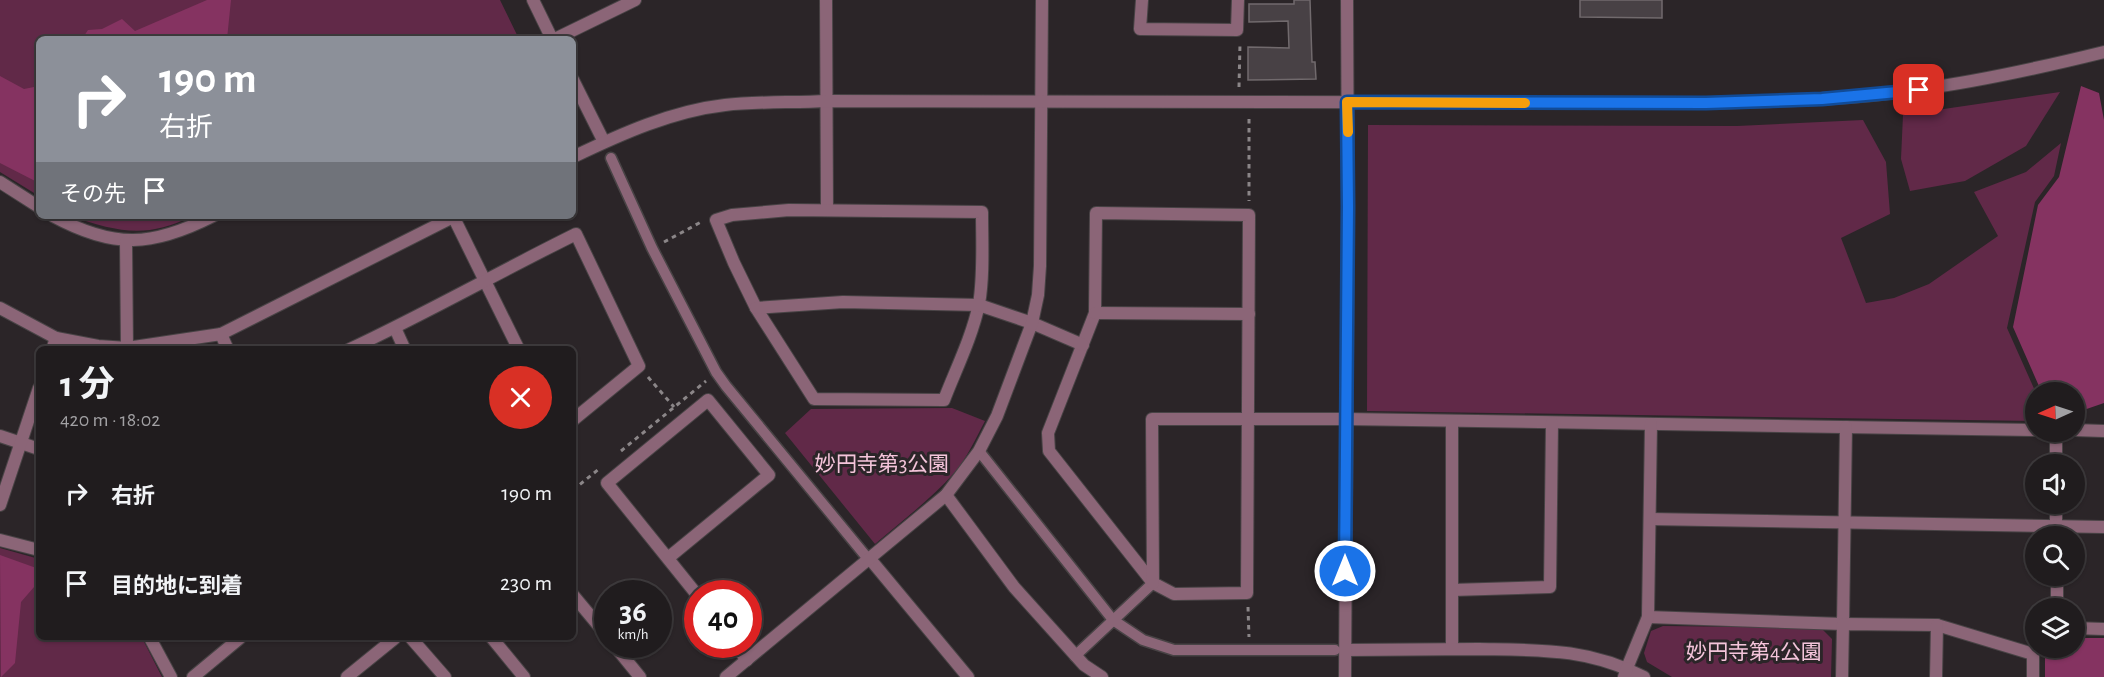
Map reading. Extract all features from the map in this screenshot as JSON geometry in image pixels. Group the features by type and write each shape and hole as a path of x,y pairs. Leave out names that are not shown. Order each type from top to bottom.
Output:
{"street":[{"path":"533,0 552,36"},
{"path":"560,36 635,0"},
{"path":"826,0 827,210"},
{"path":"726,677 946,495 979,451 997,416 1032,323 1038,295 1042,0"},
{"path":"1142,0 1140,29 1237,30 1238,0"},
{"path":"1345,677 1340,650 1346,419 1347,0"},
{"path":"576,156 665,118 725,105 827,101 1706,103 1822,99 1919,90 2036,69 2104,52"},
{"path":"576,86 604,142"},
{"path":"611,158 652,248 716,372 968,677"},
{"path":"0,182 36,205"},
{"path":"789,210 827,210 982,212 979,305 944,400 814,399 756,308 716,220 732,215 789,210"},
{"path":"1096,213 1249,215 1247,593 1174,594 1153,583 1049,451 1048,433 1095,313 1096,213"},
{"path":"59,219 81,230 126,242 164,235 205,219"},
{"path":"140,346 221,334 448,219"},
{"path":"455,219 517,346"},
{"path":"356,346 576,234 639,366 576,418"},
{"path":"126,242 127,346"},
{"path":"756,308 843,302 979,305 1032,323 1083,345"},
{"path":"0,308 54,344 98,346"},
{"path":"1095,313 1249,314"},
{"path":"394,328 403,346"},
{"path":"221,334 226,346"},
{"path":"0,505 36,397"},
{"path":"668,558 769,475 708,400 607,483 685,580"},
{"path":"1075,656 1153,583 1152,419 1346,419 2025,430"},
{"path":"1452,421 1452,649"},
{"path":"1452,590 1550,587 1552,423"},
{"path":"1626,673 1648,617 1651,424"},
{"path":"1842,677 1846,427"},
{"path":"2085,430 2104,431"},
{"path":"0,436 36,447"},
{"path":"979,451 1113,620 1143,640 1174,650 1568,651 1593,657 1626,673 1644,677"},
{"path":"946,495 1014,587 1084,666 1102,677"},
{"path":"1650,519 1845,522 2025,530"},
{"path":"2085,529 2104,527"},
{"path":"0,540 36,549"},
{"path":"576,599 594,620"},
{"path":"1648,617 1937,625 2033,654 2033,677"},
{"path":"1936,677 1937,625"},
{"path":"2085,628 2104,628"},
{"path":"151,640 171,677"},
{"path":"193,677 238,640"},
{"path":"347,677 393,640"},
{"path":"413,640 445,677"},
{"path":"494,640 524,677"},
{"path":"625,658 640,677"}],"path":[{"path":"1237,30 1240,41 1239,87"},
{"path":"1249,119 1249,215"},
{"path":"652,248 704,220 716,220"},
{"path":"639,366 674,407"},
{"path":"615,456 716,372"},
{"path":"576,488 606,463"},
{"path":"1247,593 1250,650"}],"green space":[{"path":"0,0 500,0 518,36 36,36 36,194 0,172"},
{"path":"2060,92 2026,146 1965,181 1910,191 1901,159 1903,115"},
{"path":"1863,120 1886,162 1890,214 1841,238 1866,303 1894,298 1929,284 1998,236 1974,192 2026,172 2061,143 2054,176 2035,202 2007,328 2031,382 2025,382 2025,421 1367,411 1368,125 1737,126"},
{"path":"81,219 185,219 161,228 146,230 132,231"},
{"name":"妙円寺第3公園","path":"952,408 985,421 971,448 945,483 875,544 785,433 811,409"},
{"path":"0,548 36,558 36,640 143,640 162,677 0,677"},
{"name":"妙円寺第4公園","path":"1663,626 1821,628 1832,639 1831,677 1672,677 1647,662 1644,653 1651,631"}],"shaded area":[{"path":"207,0 231,0 227,36 84,36 88,30 102,29 122,19 135,31"},
{"path":"0,76 24,89 36,87 36,181 0,163"},
{"path":"2081,86 2099,93 2104,120 2104,403 2085,410 2085,382 2037,382 2013,327 2038,205 2059,177"},
{"path":"0,555 36,568 36,587 21,602 15,663 1,677"},
{"path":"2085,638 2104,638 2104,677 2045,677 2045,658 2085,658"}],"building":[{"path":"1294,0 1310,0 1312,62 1315,62 1316,79 1248,80 1248,47 1289,48 1288,21 1249,22 1249,4 1294,4"},
{"path":"1580,0 1662,0 1662,18 1580,17"}],"slow traffic":[{"path":"1348,132 1347,102 1525,103"}],"route":[{"path":"1345,571 1348,309 1347,102 1706,103 1822,99 1919,90"}]}
